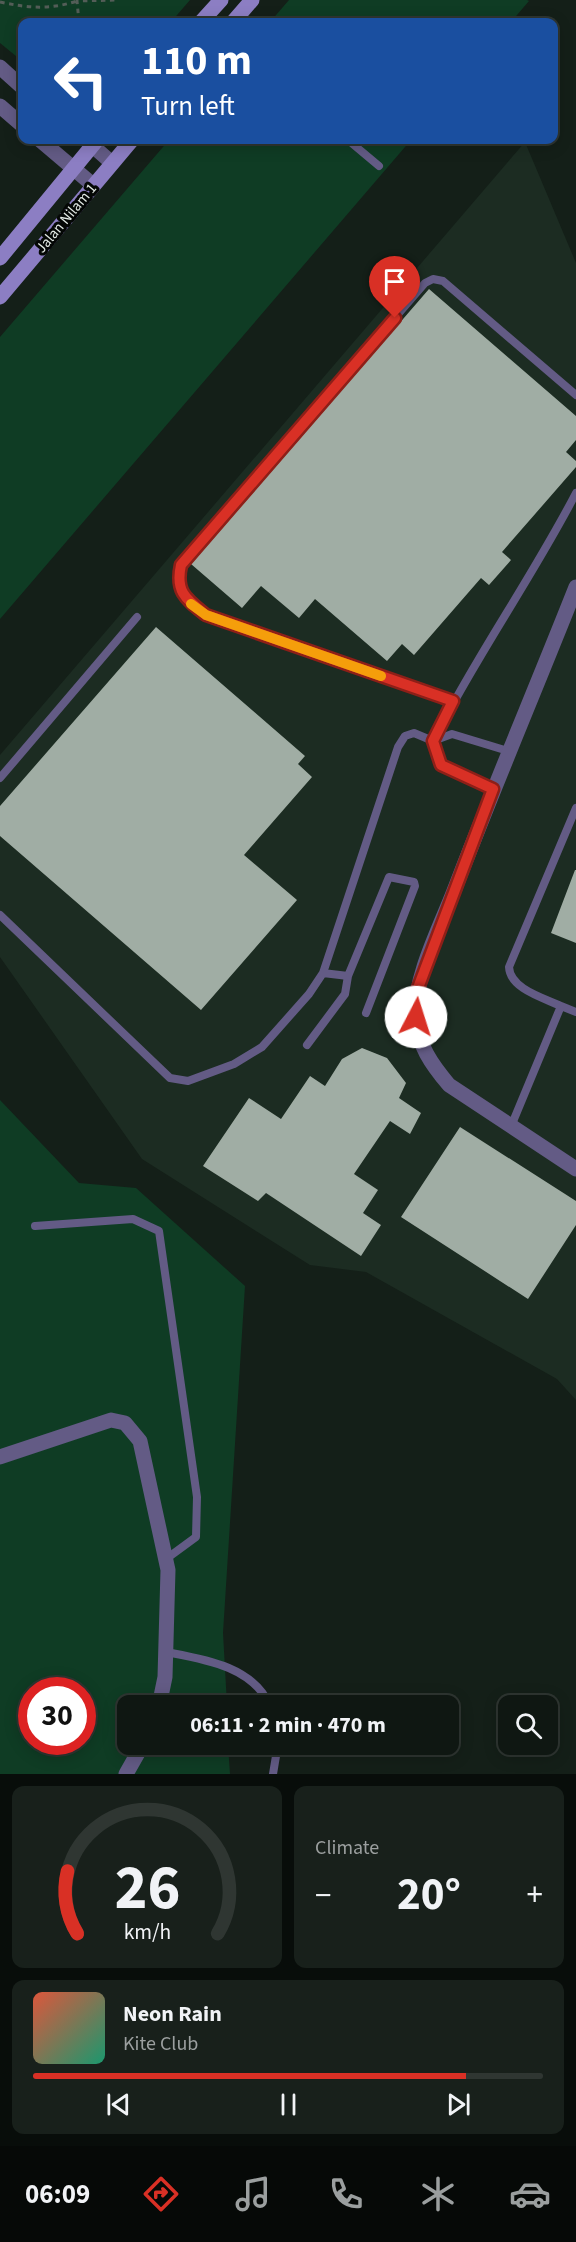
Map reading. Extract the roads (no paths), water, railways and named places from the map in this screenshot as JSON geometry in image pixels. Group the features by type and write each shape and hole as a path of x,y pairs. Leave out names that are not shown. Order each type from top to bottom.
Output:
{"main road":[{"path":"207,18 221,0"},
{"path":"236,18 252,0"},
{"name":"Jalan Nilam 1","path":"0,258 90,144"},
{"name":"Jalan Nilam 1","path":"0,297 129,144"}],"street":[{"path":"0,68 18,84"},
{"path":"0,106 18,122"},
{"path":"45,144 93,185"},
{"path":"95,144 112,163"},
{"path":"576,586 493,789 418,988 416,1017 421,1043 433,1067 449,1085 472,1103 512,1124 576,1168"},
{"path":"0,1457 111,1420 125,1423 140,1441 168,1570 166,1652 160,1695"},
{"path":"126,1774 137,1755"}],"lane":[{"path":"353,144 379,166"},
{"path":"453,701 206,615 186,600 177,581 181,565 426,283 433,279 443,281 576,395"},
{"path":"493,789 441,765 433,741 453,701 549,544 576,493"},
{"path":"0,778 137,617"},
{"path":"0,915 170,1078 188,1081 234,1064 262,1047 292,1015 323,973 398,747 405,736 414,733 433,741 452,734 508,751"},
{"path":"576,808 509,967 509,976 517,984 576,1012"},
{"path":"307,1045 345,994 348,976 386,880 393,876 411,879 415,886 366,1013"},
{"path":"323,973 348,976"},
{"path":"512,1124 561,1006"},
{"path":"35,1226 133,1219 159,1231 197,1497 196,1537 166,1559"},
{"path":"166,1652 216,1662 244,1676 265,1695"},
{"path":"273,1774 276,1755"}]}
